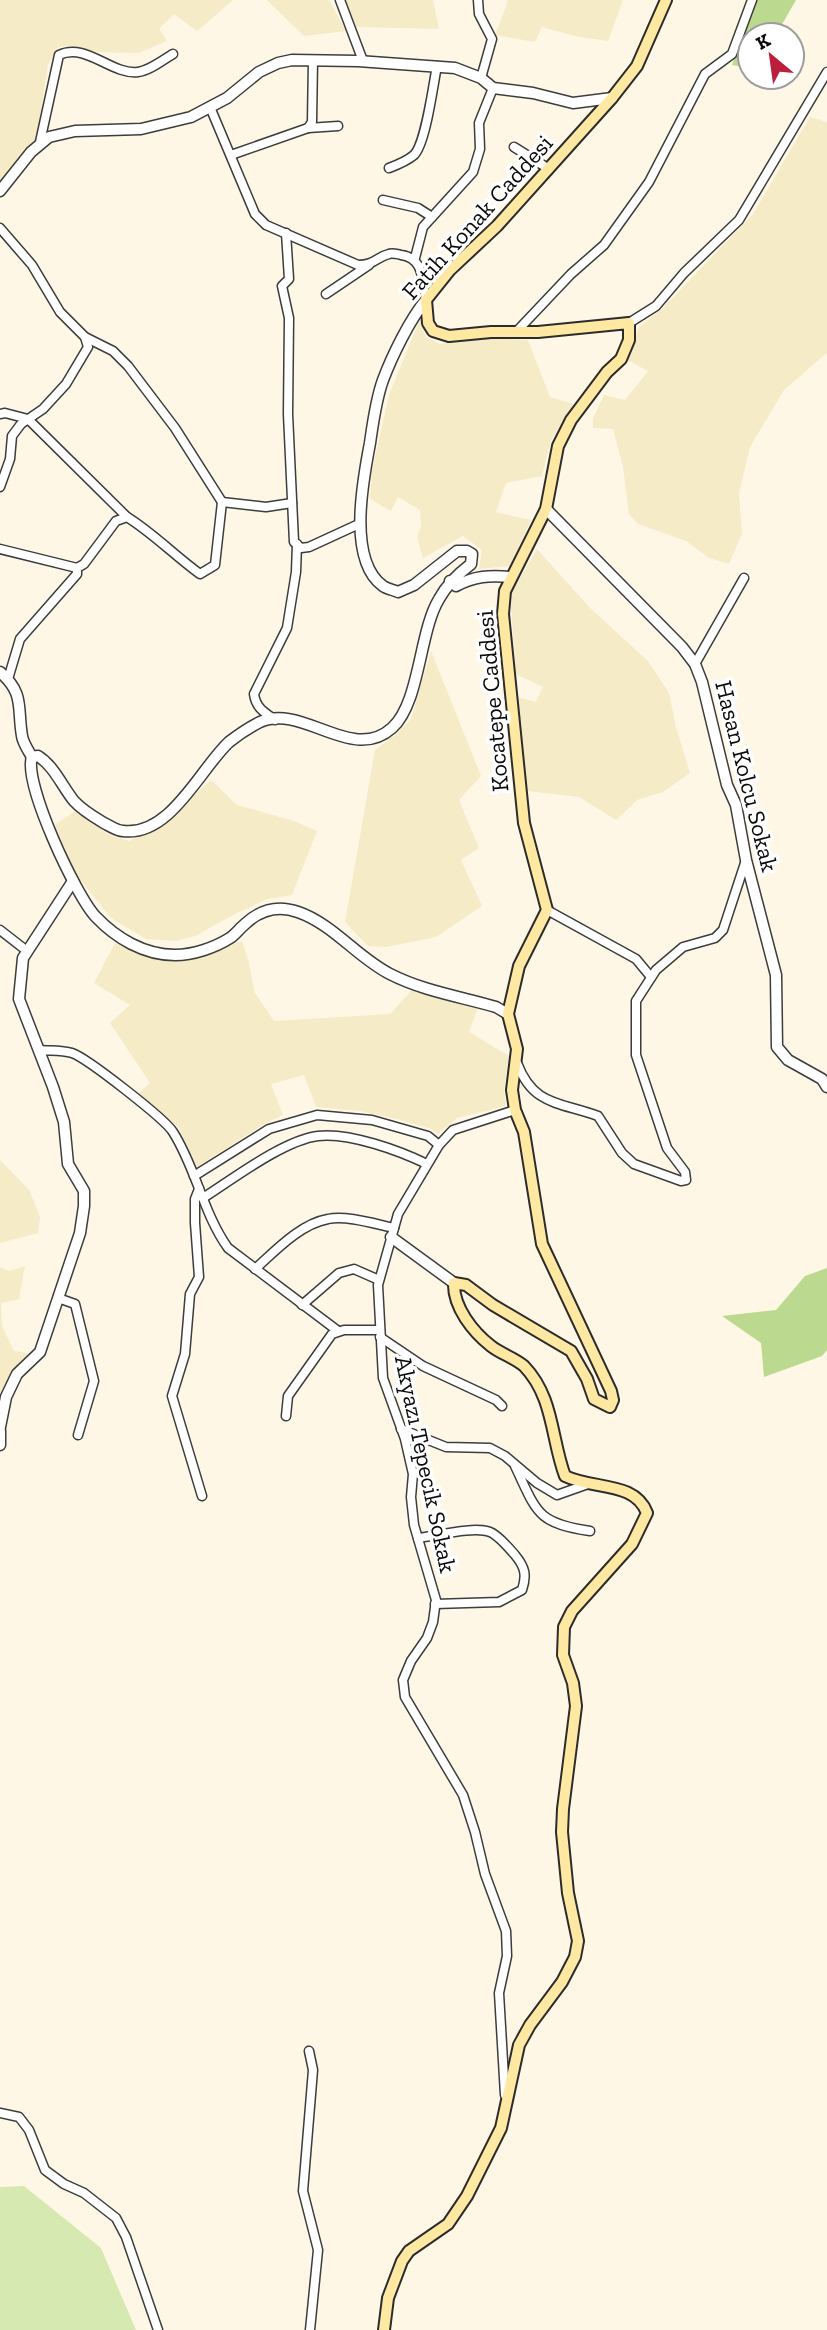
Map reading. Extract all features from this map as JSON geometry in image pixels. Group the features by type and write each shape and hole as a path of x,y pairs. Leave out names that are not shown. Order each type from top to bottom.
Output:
{"main road":[{"name":"Fatih Konak Caddesi","path":"426,300 450,270 497,226 612,98 637,66 666,0"},
{"path":"426,300 428,323 433,331 449,336 538,332 629,323"},
{"name":"Kocatepe Caddesi","path":"547,910 524,823 503,614 505,591 546,509 558,446 571,420 607,372 621,359 629,340 629,323"},
{"path":"384,2330 388,2298 402,2261 409,2251 448,2224 467,2196 501,2128 519,2045 530,2025 562,1982 575,1957 578,1941 568,1894 562,1832 576,1706 573,1683 563,1655 564,1627 572,1611 632,1544 647,1513 643,1502 633,1493 588,1484 565,1476 549,1407 539,1387 523,1366 490,1346 466,1320 457,1302 454,1283 466,1284 494,1305 571,1351 587,1379 594,1399 610,1407 613,1399 611,1391 542,1244 524,1132 515,1110 512,1090 517,1049 508,1014 519,966 547,910"}],"street":[{"path":"340,0 363,61"},
{"path":"478,0 479,14 492,39 481,78"},
{"path":"517,331 571,274 604,245 649,182 705,74 732,54 752,0"},
{"path":"40,142 59,55 67,51 90,56 120,71 141,72 173,54"},
{"path":"308,128 312,122 313,60"},
{"path":"0,191 40,142 49,136 75,131 141,129 191,117 227,98 260,72 278,63 313,60 437,66 455,68 481,78 494,88 533,93 573,103 612,98"},
{"path":"389,168 413,156 418,149 425,128 437,66"},
{"path":"629,323 656,306 738,220 827,72"},
{"path":"426,300 415,258 423,227 472,172 480,149 479,123 494,88"},
{"path":"210,107 255,214 266,225 358,265 369,265"},
{"path":"231,155 308,128 338,126"},
{"path":"514,147 549,169"},
{"path":"383,200 418,208 432,217"},
{"path":"0,228 32,265 60,312 85,337 113,351 128,366 175,428 222,502 215,565 200,574 127,517 28,419 0,414"},
{"path":"286,233 289,279 282,286 289,318 288,414 294,542 301,548 309,547 359,524"},
{"path":"326,294 390,253 415,258"},
{"name":"Fatih Konak Caddesi","path":"426,300 416,312 383,380 364,474 359,524 368,566 382,585 398,592 414,585 457,551 472,554 471,564 450,581"},
{"path":"0,487 10,459 12,436 21,424 43,409 66,384 88,347 85,337"},
{"path":"222,502 266,507 292,503"},
{"name":"Hasan Kolcu Sokak","path":"546,509 682,647 695,664 702,682 727,785 736,805 746,860 776,975 777,1046 788,1060 822,1079 827,1087"},
{"path":"0,549 77,568 116,521 127,517"},
{"path":"275,720 259,708 254,694 287,628 296,572 297,544"},
{"path":"77,568 77,574 20,639 4,676 14,686 20,703 22,738 32,757 29,765 35,795 73,881 94,915 121,939 150,952 175,955 202,951 231,938 247,921 265,909 299,912 318,922 388,973 410,984 496,1007 508,1014"},
{"path":"32,757 38,756 46,761 76,803 95,817 120,831 138,832 156,823 184,798 229,743 263,721 282,719 362,741 376,738 394,727 406,706 437,600 450,581 456,586 488,575 511,576"},
{"path":"695,664 744,578"},
{"path":"516,1060 527,1085 543,1097 598,1116 622,1153 634,1164 681,1181 686,1180 685,1172 667,1148 636,1055 636,1001 656,970 683,947 715,938 723,930 746,860"},
{"path":"0,1445 6,1396 16,1374 40,1352 80,1233 84,1191 68,1164 64,1122 40,1050 19,999 23,957 73,881"},
{"path":"547,910 636,959 651,977"},
{"path":"0,930 27,951"},
{"path":"40,1050 75,1054 119,1085 172,1129 219,1235 228,1248 338,1331"},
{"name":"Akyazı Tepecik Sokak","path":"506,2112 499,1993 507,1956 506,1931 485,1874 463,1795 405,1698 403,1680 411,1661 427,1638 433,1622 435,1604 418,1538 411,1497 413,1474 383,1378 379,1280 398,1214 439,1145 453,1130 515,1110"},
{"path":"194,1176 269,1129 317,1115 372,1120 428,1136 439,1145"},
{"path":"202,1496 172,1396 186,1354 190,1294 199,1277 195,1199 273,1153 316,1136 332,1136 386,1147 428,1164"},
{"path":"255,1269 293,1236 328,1218 363,1221 392,1232 454,1283"},
{"path":"302,1305 340,1273 354,1269 379,1280"},
{"path":"58,1298 75,1304 94,1381 78,1435"},
{"path":"286,1416 288,1396 332,1334 338,1331 380,1333 424,1366 496,1400 502,1406"},
{"path":"401,1429 446,1447 490,1448 557,1495 588,1484"},
{"path":"514,1463 534,1505 548,1521 590,1531"},
{"path":"418,1538 471,1531 491,1532 524,1568 526,1577 522,1590 499,1602 435,1604"},
{"path":"309,2051 313,2070 303,2191 317,2250 310,2330"},
{"path":"0,2113 19,2116 29,2130 45,2170 64,2184 84,2193 116,2218 127,2237 158,2330"}],"shaded area":[{"path":"0,0 233,0 197,31 174,14 159,29 167,41 139,53 97,52 67,46 58,47 48,65 36,142 0,181"},
{"path":"267,0 329,0 346,31 304,36"},
{"path":"345,0 433,0 439,29 356,27"},
{"path":"506,0 623,0 608,41 579,37 542,27 535,42 495,35 508,1"},
{"path":"810,117 827,122 827,353 784,390 750,447 739,493 742,534 729,564 709,558 686,541 638,524 629,514 623,467 613,429 593,428 593,419 604,395 625,400 648,371 627,360 639,327 664,307 753,214"},
{"path":"420,319 426,337 440,344 475,338 528,340 550,397 573,404 551,440 542,476 506,483 496,512 531,520 510,566 479,569 482,550 463,536 423,558 417,537 421,526 420,510 398,497 391,511 370,499 372,470 389,395"},
{"path":"537,549 590,608 648,661 669,693 690,773 663,792 637,800 616,820 579,797 527,791 517,697 536,702 543,687 516,674 510,595"},
{"path":"431,651 481,776 459,800 479,848 461,860 482,906 436,937 386,947 368,946 345,922 375,750 411,719"},
{"path":"211,780 237,805 294,821 317,831 292,895 268,899 195,936 176,941 146,939 111,918 74,872 55,825 77,810 107,834 129,841 162,824"},
{"path":"242,941 255,993 274,1021 390,1014 414,988 478,1008 469,1032 509,1056 504,1090 506,1106 457,1118 438,1134 431,1129 401,1120 360,1111 316,1107 304,1075 271,1084 283,1115 264,1124 197,1167 179,1128 138,1094 150,1083 110,1023 130,1005 94,983 115,943 148,957 182,961"},
{"path":"0,1160 29,1190 40,1217 38,1233 0,1243"},
{"path":"25,1266 19,1299 1,1303 2,1326 14,1351 28,1353 11,1373 0,1395 0,1267 9,1271"}],"green space":[{"path":"755,0 796,0 784,21 748,21"},
{"path":"827,1268 827,1350 822,1356 764,1377 761,1343 722,1316 776,1310 805,1276"},
{"path":"24,2186 101,2248 136,2330 0,2330 0,2187"}]}
